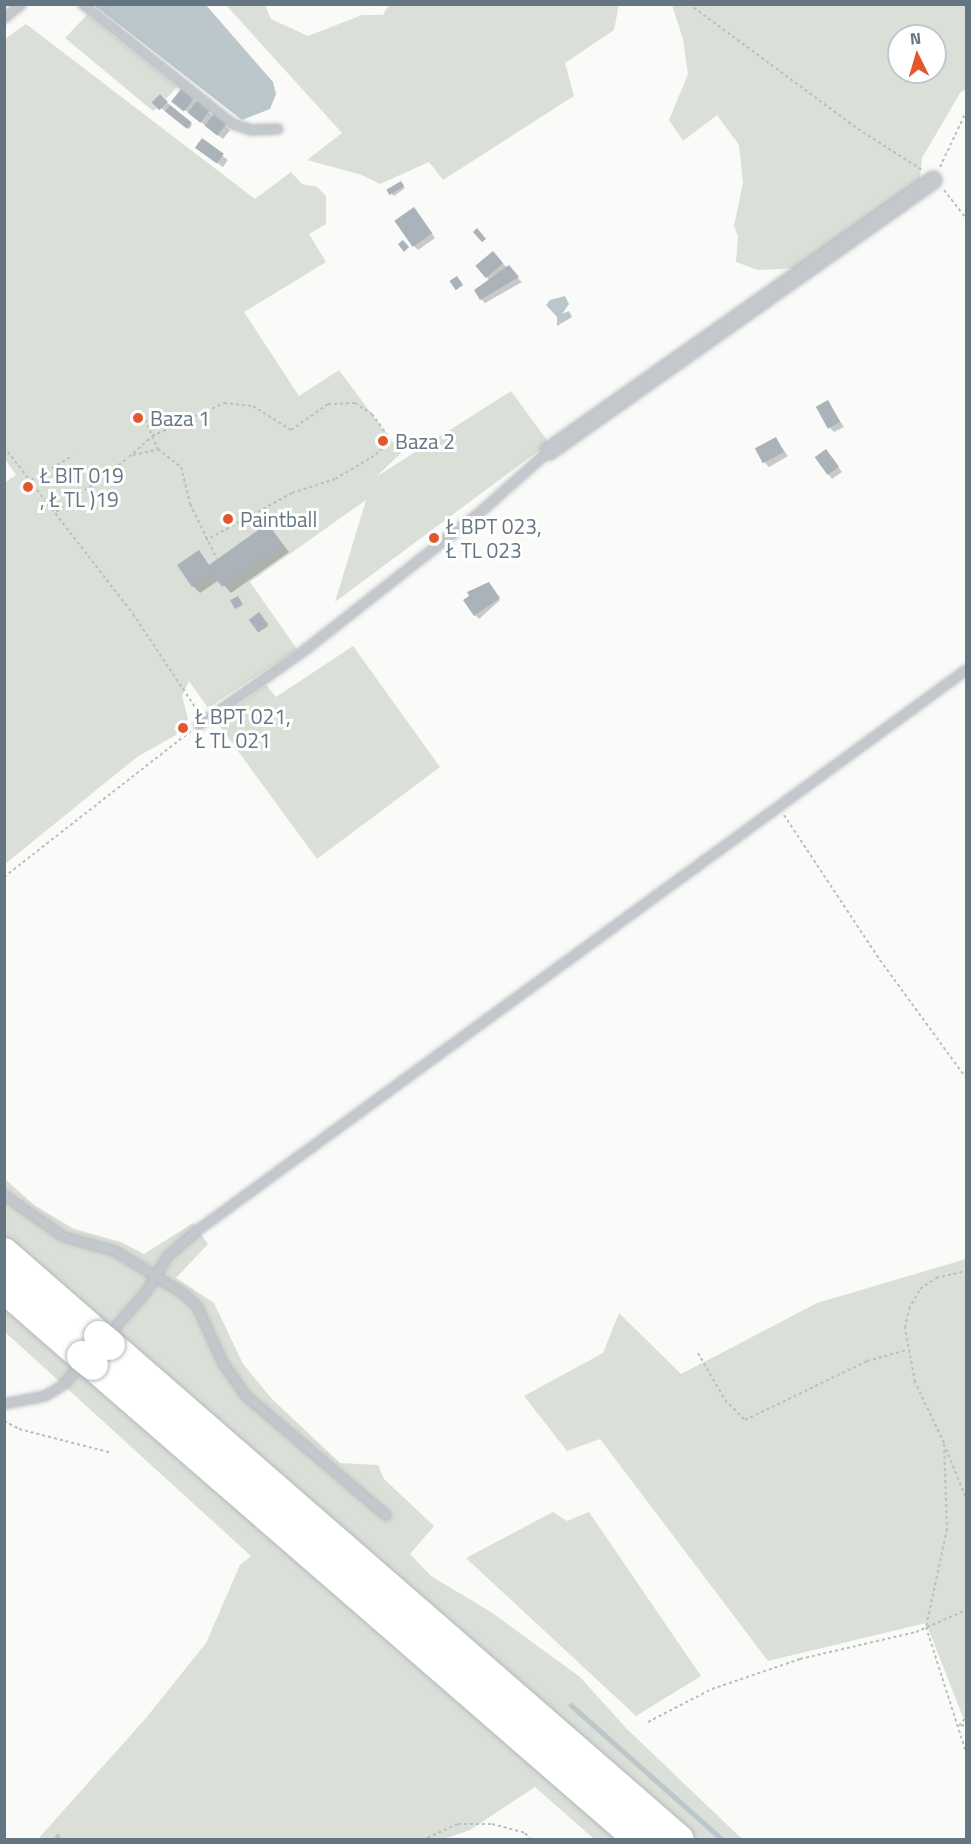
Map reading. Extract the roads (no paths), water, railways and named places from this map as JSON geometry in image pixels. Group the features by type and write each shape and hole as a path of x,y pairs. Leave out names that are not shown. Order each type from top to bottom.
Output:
{"highway":[{"path":"4,1254 96,1350 640,1839"},
{"path":"4,1288 96,1350 679,1839"}],"street":[{"path":"549,450 933,180"}],"lane":[{"path":"4,18 21,4"},
{"path":"83,4 233,124 252,130 278,129"},
{"path":"201,723 309,647 477,515 549,450"},
{"path":"4,1404 45,1396 63,1385 146,1292 168,1256 194,1233 966,670"},
{"path":"4,1195 64,1237 115,1251 157,1274 197,1306 224,1363 246,1395 386,1515"}],"waterway":[{"path":"571,1705 723,1840"}],"place":[{"name":"Baza 1","path":"138,418"},
{"name":"Baza 2","path":"383,441"},
{"name":"Ł BIT 019 , Ł TL )19","path":"28,487"},
{"name":"Paintball","path":"228,519"},
{"name":"Ł BPT 023, Ł TL 023","path":"434,538"},
{"name":"Ł BPT 021, Ł TL 021","path":"183,728"}]}
